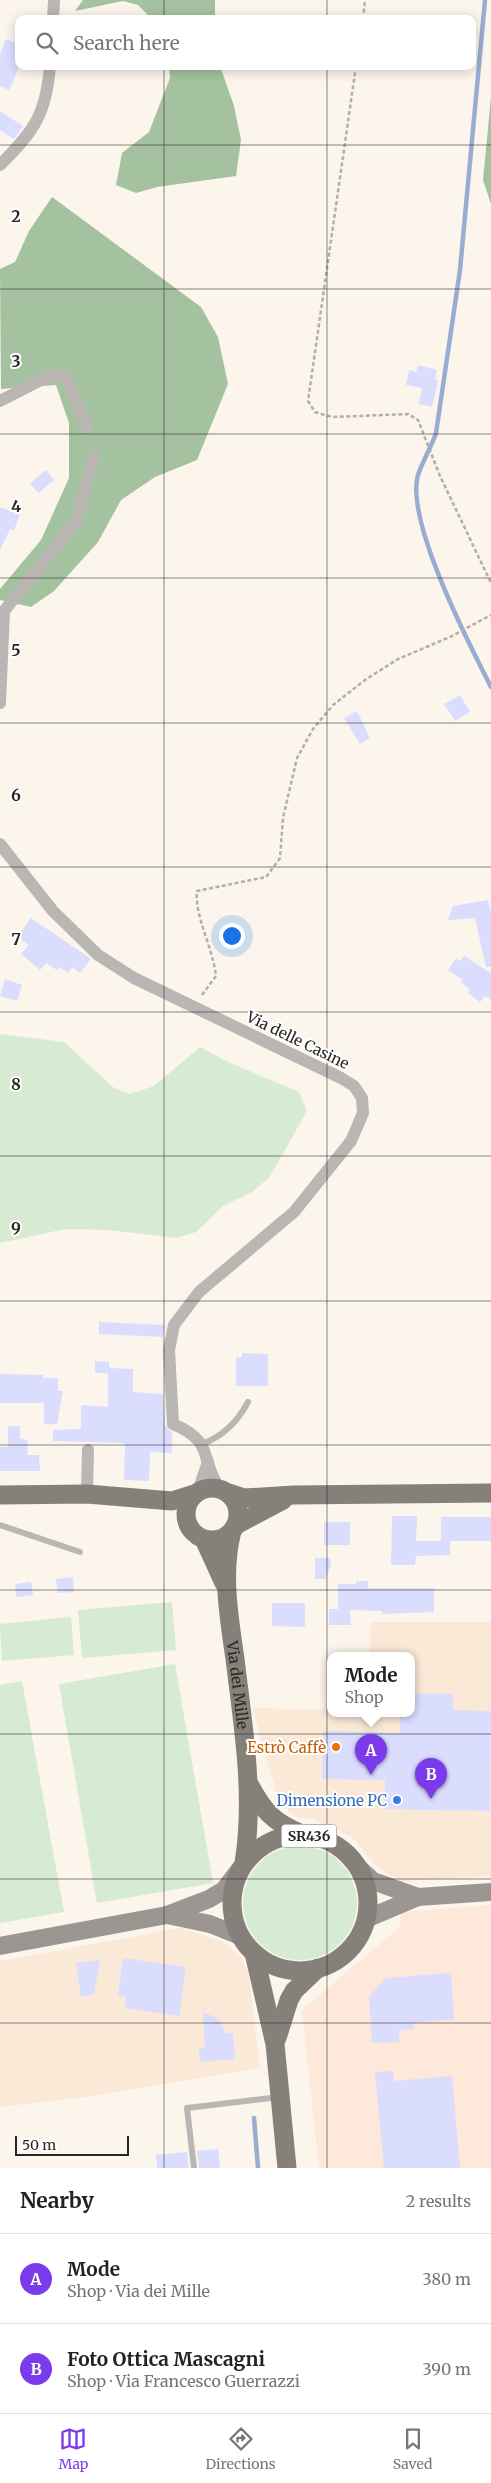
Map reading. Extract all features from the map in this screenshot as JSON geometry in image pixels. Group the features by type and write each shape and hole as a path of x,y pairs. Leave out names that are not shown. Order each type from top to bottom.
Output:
{"main road":[{"path":"0,1495 87,1494 172,1501 210,1487 244,1498 294,1495 491,1494"},
{"path":"225,1491 238,1507 234,1528"},
{"path":"196,1493 186,1509 188,1526 192,1532 204,1539 222,1539 234,1528 294,1495"},
{"path":"139,1499 188,1526"},
{"name":"Via dei Mille","path":"234,1528 228,1547 225,1586 249,1784 242,1866"},
{"name":"Via dei Mille","path":"204,1539 225,1586"},
{"name":"Via dei Mille","path":"249,1784 260,1804 271,1818 302,1834"},
{"name":"SR436","path":"302,1834 325,1839 344,1851 359,1868 366,1884 368,1902 366,1920 358,1938 349,1950 337,1960 318,1968 291,1970 278,1967 254,1953 240,1936 232,1909 235,1882 242,1866 258,1849 276,1838 302,1834"},
{"path":"0,1946 167,1915 209,1900 224,1890 242,1866"},
{"path":"359,1868 373,1881 418,1898"},
{"path":"366,1920 418,1898 491,1892"},
{"path":"167,1915 210,1924 240,1936"},
{"name":"SR436","path":"254,1953 275,2044 287,2168"},
{"name":"SR436","path":"275,2044 283,2013 294,1991 318,1968"}],"street":[{"path":"53,15 54,0"},
{"path":"0,165 23,143 40,117 49,70"},
{"path":"0,401 53,374 66,378 87,427"},
{"path":"0,703 4,610 75,523 94,457"},
{"name":"Via delle Casine","path":"0,844 53,911 98,955 134,978 193,1008 341,1078 354,1086 362,1098 362,1113 351,1141 294,1212 199,1292 174,1325 169,1350 173,1424 188,1432 202,1444"},
{"path":"202,1444 214,1479 225,1491"},
{"path":"87,1494 88,1450"},
{"path":"196,1493 208,1462"}],"lane":[{"path":"202,1444 227,1430 240,1416 248,1402"},
{"path":"0,1525 80,1552"},
{"path":"194,2168 187,2108 280,2097"}],"path":[{"path":"363,15 365,0"},
{"path":"355,70 308,401 315,412 332,417 408,414 418,420 433,460 491,583"},
{"path":"193,1008 216,976 214,958 195,903 197,891 266,877 280,858 283,818 297,758 313,729 333,705 364,680 398,659 456,634 491,615"}],"shaded area":[{"path":"371,1622 491,1622 491,1876 401,1881 390,1876 372,1862 352,1837 312,1819 300,1818 290,1813 277,1795 252,1708 327,1710 327,1717 415,1717 415,1652 369,1652"},
{"path":"491,1905 491,2168 319,2168 302,2010 400,1927 401,1912"},
{"path":"180,1928 222,1941 241,1957 249,1975 260,2068 86,2097 0,2107 0,1961"}],"green space":[{"path":"83,0 215,0 215,15 148,15 138,5 123,1 75,11"},
{"path":"169,70 221,70 234,106 241,140 236,176 157,187 136,193 116,185 122,153 149,132 170,78"},
{"path":"491,97 491,204 483,180"},
{"path":"52,197 201,307 218,337 228,384 197,460 155,477 121,500 98,542 54,591 31,607 0,600 0,589 41,540 69,478 69,423 56,385 1,389 0,269 15,262 29,231"},
{"path":"0,1034 64,1042 114,1088 130,1094 154,1086 200,1047 228,1062 299,1092 307,1111 269,1178 252,1192 223,1206 196,1232 176,1238 109,1230 65,1229 0,1243"},
{"path":"172,1602 176,1650 82,1658 78,1610"},
{"path":"71,1617 74,1655 2,1661 0,1624"},
{"path":"175,1664 213,1883 97,1903 59,1684"},
{"path":"22,1681 64,1912 0,1923 0,1685"},
{"path":"300,1846 322,1850 341,1862 353,1881 357,1903 353,1925 341,1944 322,1956 300,1960 278,1956 259,1944 247,1925 243,1903 247,1881 259,1862 278,1850"}],"building":[{"path":"6,39 15,42 15,70 18,70 9,90 0,86 0,54"},
{"path":"0,111 23,126 14,139 0,130"},
{"path":"418,365 437,370 435,380 438,381 432,407 419,404 422,388 406,385 409,370 416,372"},
{"path":"46,470 54,480 38,493 30,483"},
{"path":"0,507 20,515 14,530 10,529 0,550"},
{"path":"460,695 470,712 455,721 444,704"},
{"path":"357,711 370,738 360,744 344,718"},
{"path":"488,900 491,913 491,967 486,967 475,918 448,920 453,906"},
{"path":"31,918 91,959 80,973 72,967 68,973 60,967 57,970 46,963 40,970 21,954 29,945 17,937"},
{"path":"464,956 491,973 491,1000 485,996 480,1002 468,993 470,990 461,982 463,980 448,970 456,958 460,961"},
{"path":"5,979 22,985 17,1001 0,996"},
{"path":"99,1322 165,1325 163,1337 99,1334"},
{"path":"242,1353 268,1354 268,1386 236,1386 236,1357 242,1357"},
{"path":"95,1361 109,1362 109,1368 133,1369 133,1392 163,1394 165,1425 172,1432 172,1453 150,1452 149,1481 124,1480 125,1443 53,1441 53,1430 81,1429 81,1405 108,1407 108,1373 95,1373"},
{"path":"0,1374 43,1375 43,1378 58,1378 58,1391 63,1391 57,1424 44,1424 44,1403 0,1403"},
{"path":"8,1426 20,1426 20,1439 28,1440 27,1455 39,1455 40,1471 0,1471 0,1447 8,1447"},
{"path":"392,1516 417,1516 416,1541 441,1541 441,1517 491,1517 491,1541 450,1541 450,1555 416,1556 415,1565 391,1565"},
{"path":"324,1522 350,1522 350,1545 324,1545"},
{"path":"315,1558 330,1558 331,1566 325,1579 315,1579"},
{"path":"73,1577 74,1592 58,1593 56,1579"},
{"path":"356,1581 368,1581 368,1588 434,1588 434,1612 382,1614 382,1611 350,1610 351,1625 329,1625 329,1609 338,1609 338,1584 356,1584"},
{"path":"31,1582 33,1595 16,1597 15,1584"},
{"path":"272,1603 305,1603 305,1627 272,1626"},
{"path":"415,1693 453,1694 453,1710 491,1711 490,1811 384,1809 385,1780 322,1779 323,1731 400,1733 400,1717 415,1717"},
{"path":"123,1958 186,1967 179,2016 125,2008 126,1997 118,1995"},
{"path":"100,1960 94,1994 81,1997 76,1963"},
{"path":"451,1973 454,2019 413,2023 414,2029 399,2030 399,2042 372,2043 369,1997 386,1978"},
{"path":"203,2013 213,2016 221,2022 226,2033 233,2033 235,2059 200,2062 199,2048 205,2047"},
{"path":"393,2071 394,2081 452,2076 460,2168 384,2168 375,2072"},
{"path":"218,2149 220,2168 199,2168 197,2151"},
{"path":"187,2152 189,2168 157,2168 156,2155"}],"waterway":[{"path":"485,0 460,270 436,433 418,475 417,495 421,521 441,582 491,687"},
{"path":"254,2118 258,2168"}],"place":[{"name":"Estrò Caffè","path":"336,1747"},
{"name":"Mode","path":"371,1775"},
{"name":"Foto Ottica Mascagni","path":"431,1799"},
{"name":"Dimensione PC","path":"397,1800"}]}
